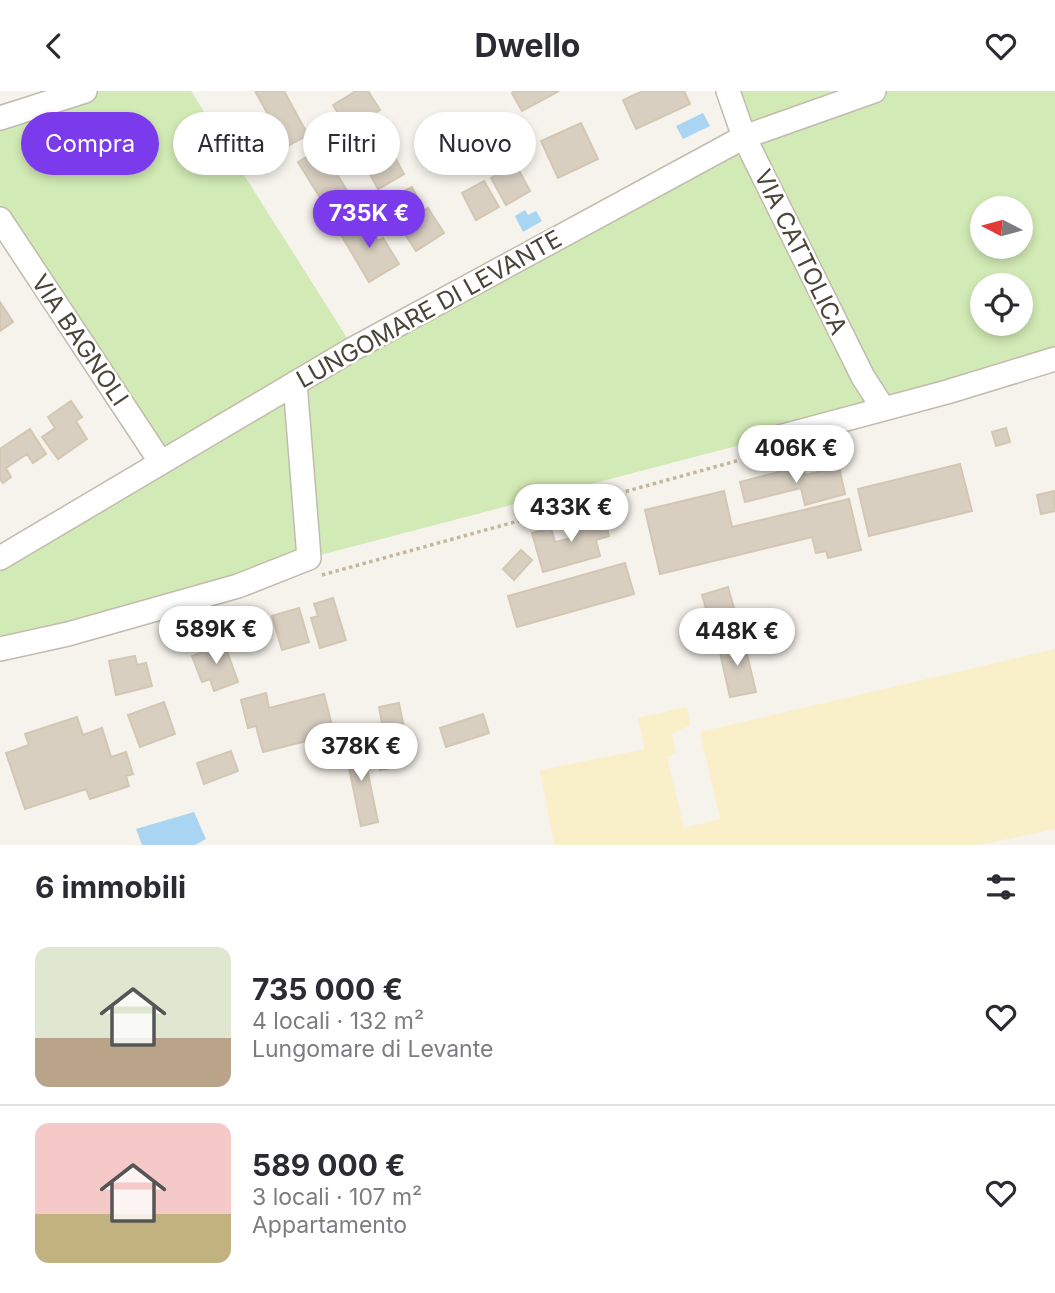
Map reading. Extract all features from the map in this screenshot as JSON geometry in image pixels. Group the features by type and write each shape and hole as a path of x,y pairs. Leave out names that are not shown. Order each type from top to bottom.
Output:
{"street":[{"path":"0,118 85,91"},
{"name":"VIA CATTOLICA","path":"728,91 744,137 863,377 883,408"},
{"name":"LUNGOMARE DI LEVANTE","path":"0,558 160,461 354,349 744,137 874,91"},
{"name":"VIA BAGNOLI","path":"0,219 160,461"},
{"path":"750,451 883,408 947,392 1055,359"},
{"path":"0,650 312,567 295,383"}],"path":[{"path":"312,567 750,451"}],"green space":[{"path":"85,91 191,91 204,112 173,112 173,175 244,175 354,349 744,137 865,388 739,91 1055,91 1055,356 874,410 309,558 0,649 0,558 160,461 0,216 0,118"}],"sand":[{"path":"1055,649 1055,829 979,845 554,845 540,770 645,749 638,718 687,707 690,725 672,734 676,753 667,757 684,828 720,819 700,732"}],"water":[{"path":"703,113 710,126 683,139 676,126"},
{"path":"525,210 528,215 536,211 542,221 523,232 515,216"},
{"path":"194,812 206,839 195,845 142,845 136,829"}],"building":[{"path":"255,91 284,91 303,126 303,138 289,145 289,112 267,112"},
{"path":"356,91 368,91 380,110 337,112 333,105"},
{"path":"559,91 522,111 512,93"},
{"path":"643,91 684,91 690,104 636,129 623,100"},
{"path":"581,123 598,159 558,178 541,141"},
{"path":"400,167 404,174 378,189 370,175 400,175"},
{"path":"306,175 337,175 358,209 336,223"},
{"path":"497,175 521,175 530,191 506,205 491,178"},
{"path":"484,181 499,207 476,220 462,193"},
{"path":"412,187 419,201 392,215 384,201"},
{"path":"428,208 444,233 416,251 400,226"},
{"path":"364,218 378,241 383,238 399,264 369,282 340,233"},
{"path":"0,302 13,322 0,331"},
{"path":"71,401 82,417 76,421 87,439 58,459 42,437 55,428 48,417"},
{"path":"1006,428 1010,442 996,446 992,432"},
{"path":"30,429 46,454 33,463 27,454 6,468 11,477 3,483 0,479 0,449"},
{"path":"960,464 972,511 869,536 858,489"},
{"path":"802,466 805,475 839,467 845,494 805,505 801,488 745,502 740,482"},
{"path":"724,491 732,527 849,499 861,550 828,558 826,551 816,553 812,537 660,574 645,510"},
{"path":"1054,491 1055,511 1041,514 1037,495"},
{"path":"603,514 609,536 596,540 600,556 543,572 532,533 551,528 555,542 572,538 568,523"},
{"path":"521,550 532,560 514,580 503,569"},
{"path":"625,563 634,594 517,627 508,596"},
{"path":"728,587 740,630 714,637 702,595"},
{"path":"333,598 346,640 320,648 311,618 318,616 314,604"},
{"path":"299,608 309,642 282,650 272,616"},
{"path":"743,638 756,692 730,697 718,644"},
{"path":"223,640 238,682 214,691 210,679 202,682 192,656 205,651 203,647"},
{"path":"135,656 137,665 146,663 152,686 116,695 109,661"},
{"path":"266,693 269,708 324,694 334,734 263,752 256,726 248,728 241,700"},
{"path":"164,702 175,734 140,747 128,715"},
{"path":"399,703 407,743 400,745 404,765 380,770 376,746 386,744 379,707"},
{"path":"483,714 489,733 446,747 440,728"},
{"path":"77,717 83,735 102,728 111,757 126,752 133,774 126,776 129,786 90,799 86,789 25,809 6,753 29,745 25,734"},
{"path":"361,740 378,822 361,826 344,743"},
{"path":"231,751 238,771 204,784 197,763"}]}
